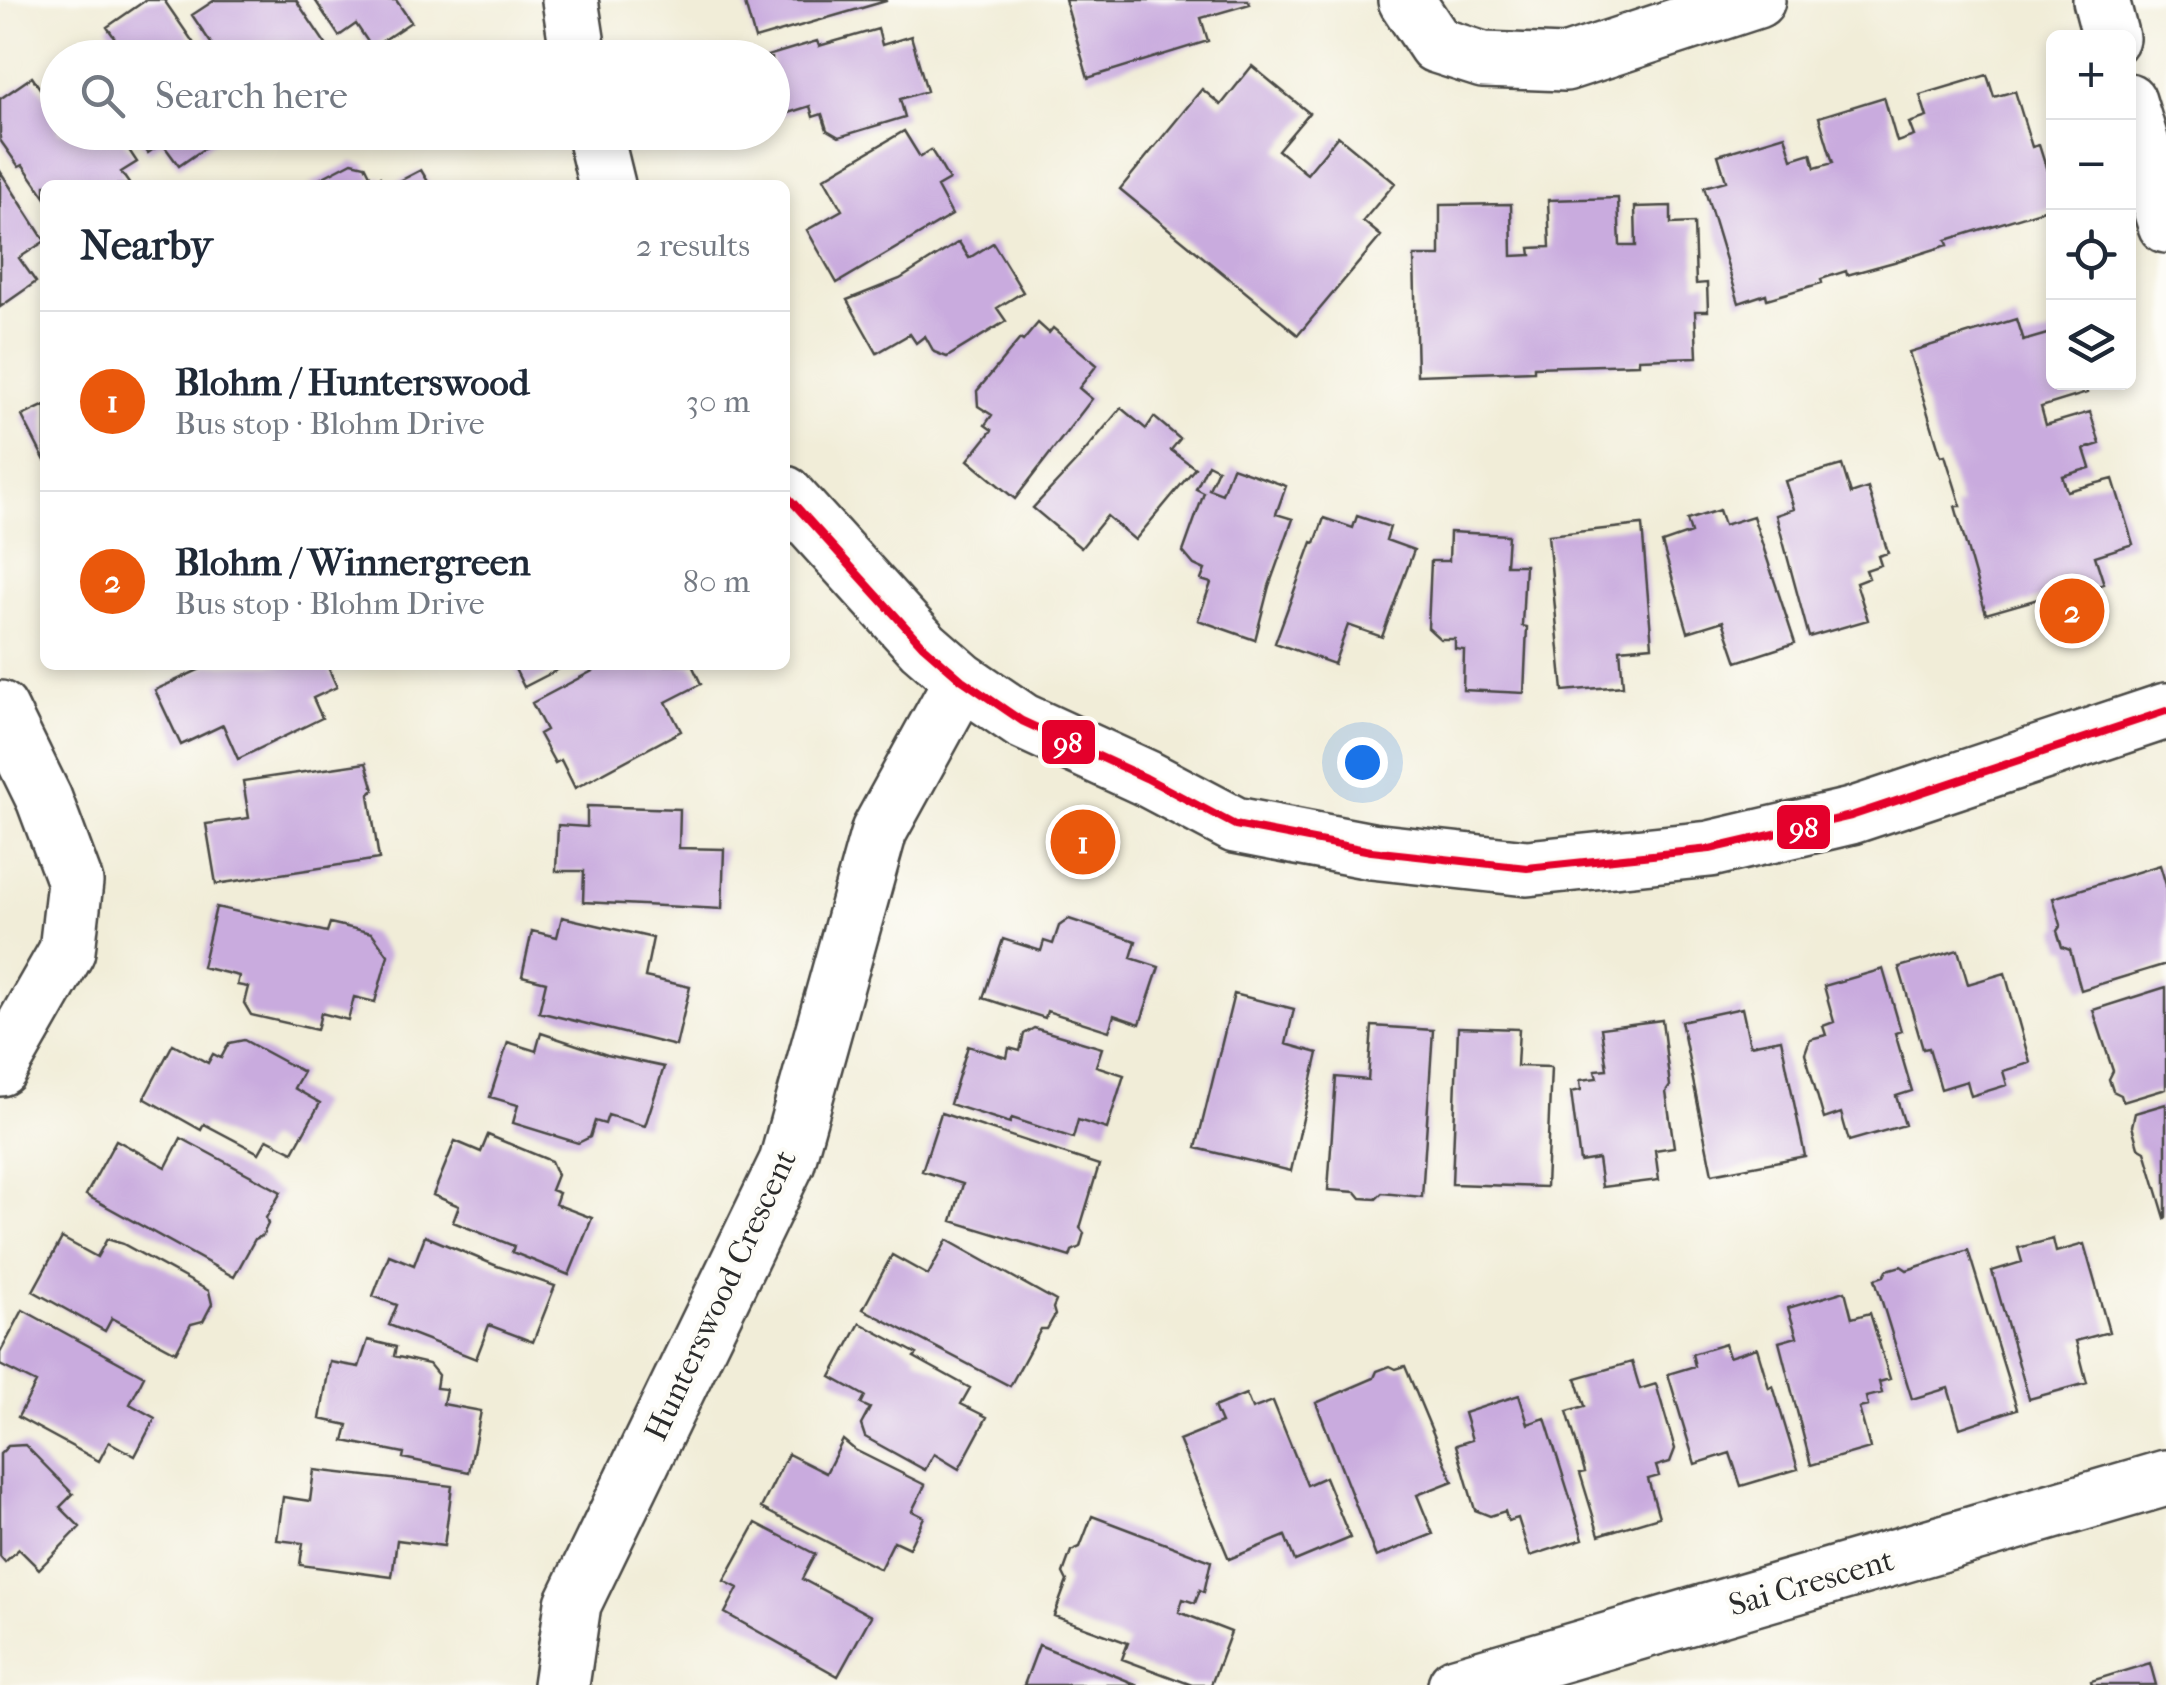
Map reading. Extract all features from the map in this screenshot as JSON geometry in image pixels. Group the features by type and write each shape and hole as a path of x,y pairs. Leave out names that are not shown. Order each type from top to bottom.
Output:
{"street":[{"path":"570,0 576,40"},
{"path":"1406,0 1436,45 1483,60 1565,63 1758,0"},
{"path":"2100,0 2109,30"},
{"path":"2134,120 2166,224"},
{"path":"598,150 606,180"},
{"path":"790,500 922,646 1022,722 1146,778 1235,824 1371,851 1527,868 1710,849 1851,816 2166,711"},
{"name":"Hunterswood Crescent","path":"562,1685 573,1604 787,1162 879,832 962,680"},
{"path":"0,709 44,799 76,882 67,951 0,1068"},
{"name":"Sai Crescent","path":"1456,1685 2166,1478"}],"building":[{"path":"146,0 164,0 192,40 116,40 107,27"},
{"path":"215,0 296,0 323,40 209,40 192,15"},
{"path":"315,0 396,0 411,22 384,40 367,40 356,24 339,36"},
{"path":"744,0 886,0 886,1 755,39"},
{"path":"1065,0 1248,0 1250,4 1201,18 1208,41 1088,78"},
{"path":"878,29 882,45 911,36 927,91 900,99 905,117 839,137 827,130 822,114 813,117 810,106 790,112 790,49 817,41 819,46"},
{"path":"1252,66 1309,113 1278,150 1307,174 1338,136 1395,183 1363,221 1381,236 1298,335 1120,189 1202,89 1221,105"},
{"path":"1987,75 1994,97 2015,91 2032,147 2039,145 2046,167 2046,209 1946,240 1948,245 1894,262 1847,275 1846,271 1821,279 1822,283 1739,303 1704,187 1726,181 1718,155 1785,135 1792,159 1811,153 1815,168 1833,163 1819,117 1884,97 1897,142 1914,136 1909,123 1927,117 1920,95"},
{"path":"32,77 40,88 40,150 129,150 137,162 121,172 127,180 40,180 40,190 0,140 0,99"},
{"path":"904,131 920,157 931,150 949,180 937,187 952,215 837,283 807,230 842,210 824,178"},
{"path":"167,150 202,150 179,166"},
{"path":"352,162 365,165 372,180 318,180"},
{"path":"421,170 427,180 402,180"},
{"path":"0,171 40,233 40,244 19,258 36,282 0,307"},
{"path":"1618,198 1620,246 1636,246 1635,207 1671,206 1671,224 1694,223 1696,284 1707,283 1708,311 1695,311 1697,357 1639,359 1639,364 1534,367 1534,371 1417,375 1414,256 1440,256 1440,205 1511,204 1512,256 1531,255 1530,248 1550,247 1548,200"},
{"path":"959,242 969,258 993,243 1023,292 997,308 1006,321 947,357 934,352 925,336 916,343 910,334 877,353 847,300 900,279"},
{"path":"2016,319 2023,341 2046,334 2046,390 2087,393 2041,407 2046,425 2090,412 2100,444 2084,449 2090,468 2062,476 2067,491 2113,479 2133,544 2095,556 2104,584 1986,614 1955,506 1961,506 1909,352"},
{"path":"1038,323 1049,333 1053,328 1097,365 1079,388 1092,399 1015,499 968,460 992,430 985,425 992,415 978,406 977,391"},
{"path":"40,407 40,451 22,416"},
{"path":"1121,408 1146,429 1154,417 1180,439 1171,450 1195,468 1135,540 1107,516 1081,548 1033,508"},
{"path":"1208,464 1218,469 1209,489 1222,494 1232,467 1286,486 1276,514 1293,519 1255,640 1198,620 1211,583 1201,580 1205,570 1194,565 1183,552 1204,493 1196,489"},
{"path":"1842,465 1851,494 1868,488 1888,553 1878,556 1881,565 1866,570 1869,578 1856,583 1868,620 1809,637 1776,515 1794,509 1785,481"},
{"path":"1719,510 1724,525 1753,516 1795,643 1737,662 1723,621 1688,632 1662,543 1691,533 1687,520"},
{"path":"1357,516 1390,527 1386,540 1414,550 1382,637 1348,625 1334,664 1275,643 1324,518 1353,528"},
{"path":"1642,525 1652,646 1620,649 1623,686 1563,691 1548,535"},
{"path":"1450,532 1508,535 1506,565 1525,565 1524,693 1463,690 1464,650 1455,649 1455,639 1440,639 1428,628 1431,561 1449,561"},
{"path":"198,670 329,670 337,687 313,698 322,718 238,759 223,725 181,745 155,690"},
{"path":"516,670 557,670 524,687"},
{"path":"595,670 694,670 701,684 666,702 681,731 575,788 561,760 555,763 539,734 546,730 532,703"},
{"path":"366,763 374,790 369,795 379,859 216,884 206,824 249,818 243,781"},
{"path":"587,806 680,809 679,848 724,849 722,909 583,902 584,871 556,871 558,825 587,827"},
{"path":"2160,865 2166,885 2166,964 2081,990 2070,950 2062,947 2057,931 2061,925 2053,898"},
{"path":"216,907 327,932 330,923 372,933 388,955 375,1002 354,997 348,1020 321,1013 317,1030 251,1015 244,1003 248,987 237,985 239,976 202,967"},
{"path":"562,917 653,938 645,977 690,987 676,1046 539,1012 546,982 522,976 532,931 557,937"},
{"path":"1069,919 1136,941 1131,958 1159,967 1140,1024 1114,1015 1109,1031 1047,1011 1045,1018 983,998 1003,939 1041,951 1044,941 1053,944 1059,926"},
{"path":"1958,950 1968,984 2005,973 2030,1063 2003,1071 2007,1085 1971,1096 1967,1081 1941,1089 1929,1048 1923,1049 1899,967"},
{"path":"1883,969 1901,1031 1895,1033 1912,1091 1896,1096 1905,1125 1849,1141 1841,1113 1824,1119 1805,1053 1810,1039 1826,1035 1823,1026 1834,1022 1824,986"},
{"path":"2166,987 2166,1089 2123,1102 2109,1079 2113,1071 2093,1010"},
{"path":"1234,994 1294,1009 1286,1044 1318,1053 1291,1171 1196,1148"},
{"path":"1742,1008 1750,1045 1781,1039 1805,1156 1712,1174 1681,1021"},
{"path":"1662,1020 1674,1147 1655,1150 1659,1180 1602,1187 1598,1159 1580,1162 1571,1092 1581,1090 1580,1080 1597,1078 1595,1070 1607,1069 1601,1028"},
{"path":"1372,1026 1433,1030 1422,1197 1382,1193 1376,1199 1361,1198 1356,1192 1328,1190 1336,1077 1368,1080"},
{"path":"1458,1027 1519,1029 1517,1066 1551,1067 1546,1187 1452,1184"},
{"path":"1034,1028 1102,1048 1096,1066 1124,1075 1107,1129 1078,1120 1073,1138 1012,1118 1010,1123 950,1104 968,1046 1007,1058 1009,1048 1020,1051 1024,1034"},
{"path":"541,1033 607,1055 664,1067 645,1126 608,1115 605,1124 595,1121 590,1137 578,1143 513,1123 518,1105 490,1097 508,1042 536,1051"},
{"path":"244,1040 303,1072 294,1088 320,1103 293,1152 267,1139 259,1153 204,1124 201,1130 144,1098 173,1044 208,1063 213,1054 221,1058 229,1043"},
{"path":"2166,1104 2165,1218 2145,1151 2138,1147 2132,1126 2135,1113"},
{"path":"941,1113 1099,1165 1080,1228 1084,1233 1080,1247 1070,1257 952,1221 963,1184 922,1171"},
{"path":"488,1135 551,1161 557,1175 551,1190 559,1193 555,1204 592,1218 569,1275 512,1252 514,1246 453,1222 459,1206 433,1195 455,1141 481,1152"},
{"path":"181,1138 281,1192 266,1218 268,1224 262,1236 255,1239 234,1277 86,1195 116,1140 166,1167"},
{"path":"425,1236 555,1286 533,1342 489,1325 476,1359 389,1325 397,1305 373,1296 389,1255 414,1265"},
{"path":"62,1238 97,1257 107,1239 123,1244 209,1291 212,1304 203,1321 191,1324 176,1352 112,1318 105,1331 33,1291"},
{"path":"2053,1239 2056,1252 2084,1244 2109,1332 2076,1341 2087,1383 2029,1399 1992,1271 2022,1262 2018,1248"},
{"path":"947,1240 1056,1301 1055,1315 1047,1329 1041,1329 1010,1386 863,1309 892,1255 928,1275"},
{"path":"1968,1250 2017,1409 1960,1428 1948,1388 1912,1399 1875,1279 1887,1270 1901,1266 1907,1270"},
{"path":"1845,1291 1852,1318 1870,1313 1890,1379 1879,1382 1882,1393 1866,1397 1868,1406 1859,1408 1870,1448 1811,1465 1779,1342 1797,1337 1788,1308"},
{"path":"23,1310 144,1376 130,1404 155,1418 135,1456 109,1442 99,1461 18,1417 36,1383 0,1365 0,1353"},
{"path":"860,1323 970,1388 961,1404 987,1417 959,1469 934,1454 925,1470 865,1437 861,1425 870,1408 861,1404 865,1396 831,1377"},
{"path":"368,1340 396,1347 394,1356 429,1364 438,1375 436,1388 446,1389 443,1404 481,1411 469,1472 344,1441 348,1425 320,1419 330,1362 359,1367"},
{"path":"1725,1344 1729,1357 1757,1348 1798,1469 1741,1486 1730,1453 1695,1464 1668,1374 1695,1366 1692,1354"},
{"path":"1632,1362 1640,1389 1656,1384 1675,1449 1670,1462 1656,1466 1659,1476 1648,1479 1659,1517 1599,1535 1567,1411 1585,1406 1576,1378"},
{"path":"1405,1366 1453,1481 1417,1495 1433,1534 1376,1557 1316,1403 1374,1378 1377,1371"},
{"path":"1246,1394 1252,1409 1273,1401 1307,1485 1325,1477 1350,1538 1295,1561 1285,1536 1229,1559 1179,1440 1221,1423 1214,1407"},
{"path":"1519,1395 1528,1424 1545,1418 1583,1539 1530,1556 1518,1518 1508,1521 1505,1511 1490,1516 1475,1510 1456,1445 1472,1440 1464,1413"},
{"path":"843,1440 925,1485 912,1511 924,1517 909,1548 894,1541 880,1569 761,1508 788,1454 826,1473"},
{"path":"25,1445 73,1494 60,1507 80,1527 39,1569 19,1549 5,1562 0,1556 0,1454 8,1446"},
{"path":"314,1470 452,1486 444,1546 397,1540 392,1577 300,1565 303,1543 277,1540 283,1497 310,1501"},
{"path":"1092,1516 1211,1561 1204,1592 1200,1590 1195,1603 1183,1599 1179,1612 1231,1632 1211,1685 1192,1685 1122,1659 1128,1643 1054,1616 1067,1581 1063,1573 1071,1551 1080,1547"},
{"path":"756,1523 815,1554 802,1579 871,1616 838,1676 725,1613 738,1588 724,1581"},
{"path":"1039,1645 1138,1685 1024,1685"},
{"path":"2150,1663 2156,1685 2092,1685 2091,1681"}],"transit line":[{"name":"98","path":"790,500 923,646 962,680 1022,721 1146,778 1235,825 1371,851 1527,868 1710,849 1851,816 2166,711"}],"place":[{"name":"Blohm / Winnergreen","path":"2072,611"},
{"name":"Blohm / Hunterswood","path":"1083,842"}]}
